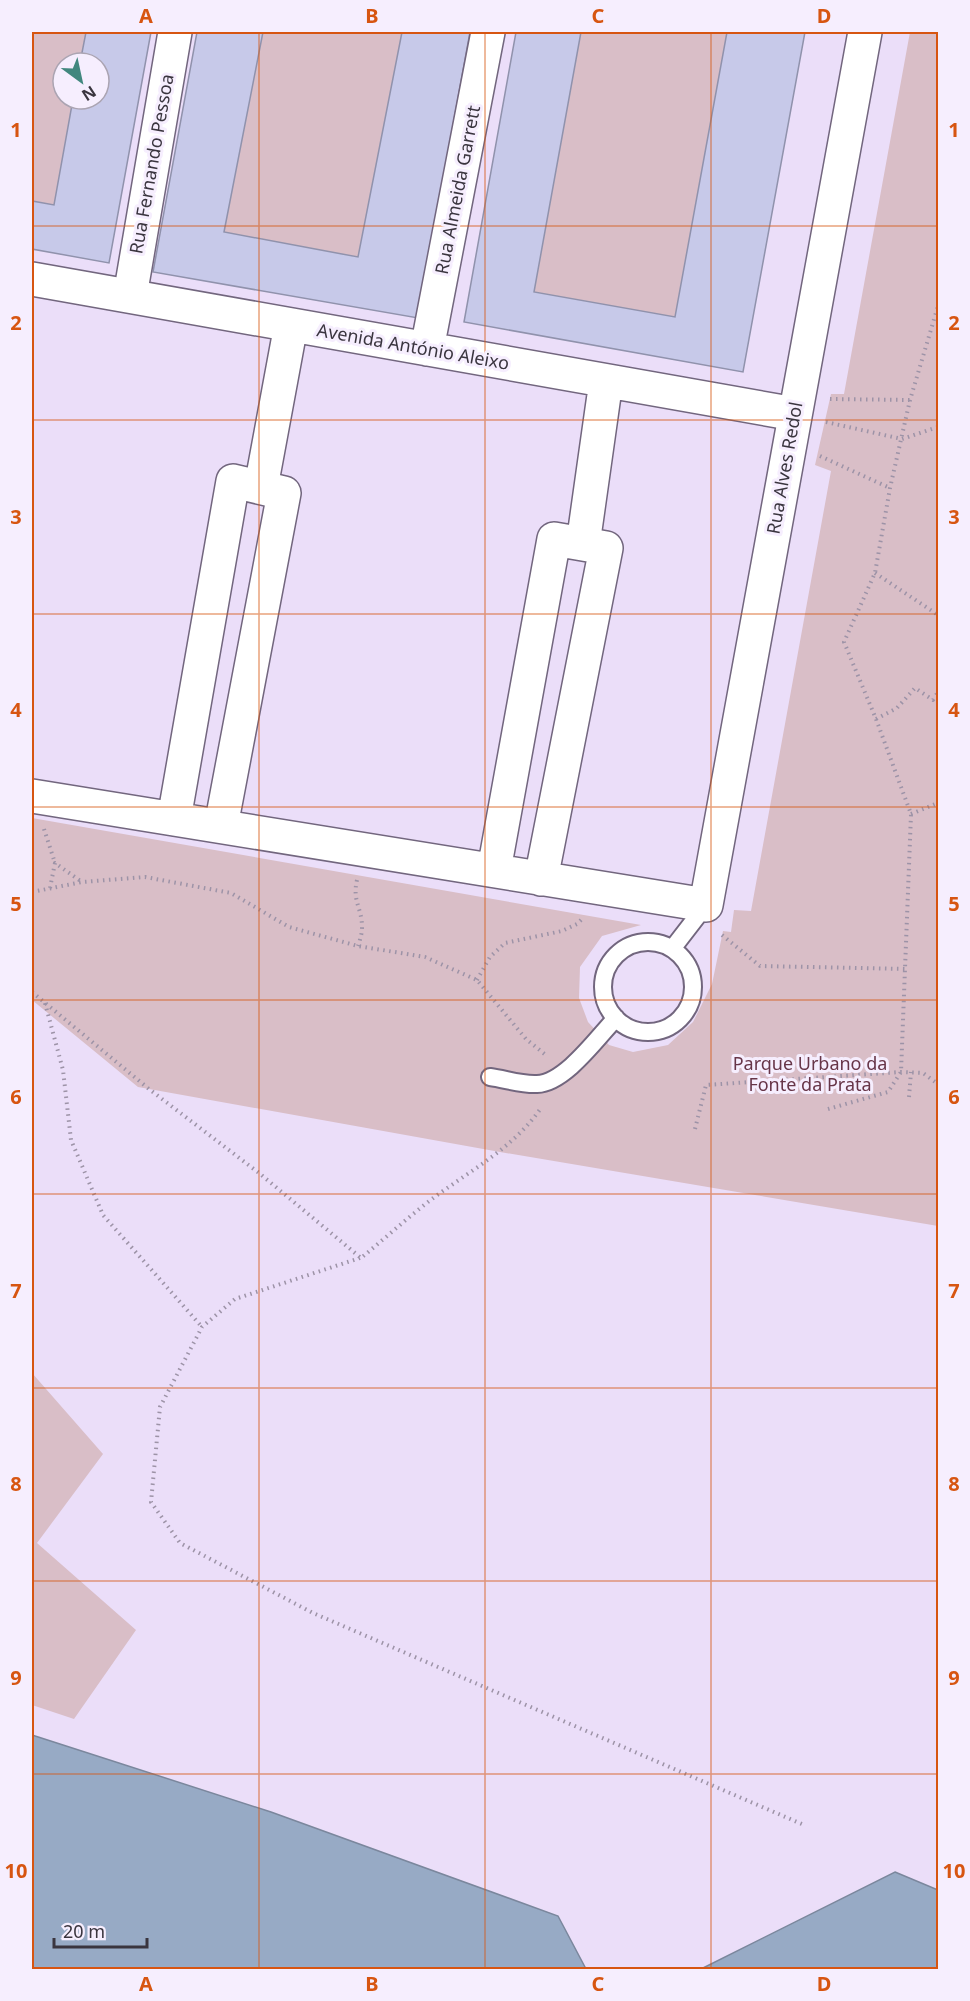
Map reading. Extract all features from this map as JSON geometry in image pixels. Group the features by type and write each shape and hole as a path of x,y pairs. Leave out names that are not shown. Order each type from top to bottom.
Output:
{"street":[{"name":"Rua Fernando Pessoa","path":"130,297 175,32"},
{"name":"Rua Almeida Garrett","path":"427,349 488,32"},
{"name":"Rua Alves Redol","path":"706,905 810,418 865,32"},
{"name":"Avenida António Aleixo","path":"32,279 810,418"},
{"path":"261,488 291,325"},
{"path":"583,544 606,381"},
{"path":"174,819 233,481 284,493 221,826"},
{"path":"494,870 554,539 606,548 541,879"},
{"path":"38,808 174,819 706,905"}],"lane":[{"path":"672,949 706,905"},
{"path":"643,942 658,943 672,949 683,958 690,971 693,985 691,1000 684,1013 674,1023 660,1030 646,1032 632,1029 616,1018 609,1011 604,997 603,982 607,967 616,955 628,946 643,942"},
{"path":"490,1077 538,1084 554,1080 616,1018"}],"path":[{"path":"828,1109 888,1092 901,1072 911,814 876,718 844,642 875,573 890,488 910,400 939,306"},
{"path":"830,399 910,400"},
{"path":"810,418 902,440 939,427"},
{"path":"817,455 890,488"},
{"path":"875,573 939,615"},
{"path":"876,718 897,708 915,688 933,700 939,692"},
{"path":"911,814 939,802"},
{"path":"38,808 55,862 50,888"},
{"path":"55,862 82,882"},
{"path":"358,876 354,893 362,929 358,946"},
{"path":"32,892 82,882 145,877 231,893 289,927 358,946 425,957 477,980 526,1039 565,1071 533,1119 500,1152 429,1202 361,1258 235,1299 202,1327 160,1407 151,1502 180,1543 313,1613 804,1825"},
{"path":"477,980 490,957 506,943 561,931 577,924 585,915"},
{"path":"722,936 760,966 906,969"},
{"path":"32,992 149,1089 259,1173 361,1258"},
{"path":"45,1003 63,1070 71,1140 103,1215 202,1327"},
{"path":"695,1129 706,1085 901,1072 923,1073 939,1084"},
{"path":"909,1097 911,1072"}],"green space":[{"path":"32,32 86,32 82,51 51,51 51,111 71,111 54,205 32,201"},
{"path":"263,32 402,32 358,257 224,232"},
{"path":"581,32 727,32 675,317 534,292"},
{"name":"Parque Urbano da Fonte da Prata","path":"910,32 938,32 938,1226 500,1152 138,1087 32,1000 32,818 641,925 602,936 580,967 579,998 588,1022 609,1045 633,1052 668,1045 693,1022 712,984 723,931 731,932 734,910 751,911 831,471 815,465 831,394 844,394"},
{"path":"32,1373 103,1454 37,1543 136,1630 74,1719 32,1705"}],"water":[{"path":"32,1735 271,1812 558,1916 586,1969 32,1969"},
{"path":"895,1872 938,1890 938,1969 701,1969"}],"building":[{"path":"86,32 151,32 109,263 32,249 32,201 54,205 71,111 111,111 111,51 82,51"},
{"path":"197,32 263,32 224,232 358,257 402,32 470,32 418,318 153,272"},
{"path":"516,32 581,32 534,292 675,317 727,32 805,32 743,372 464,322"}]}
